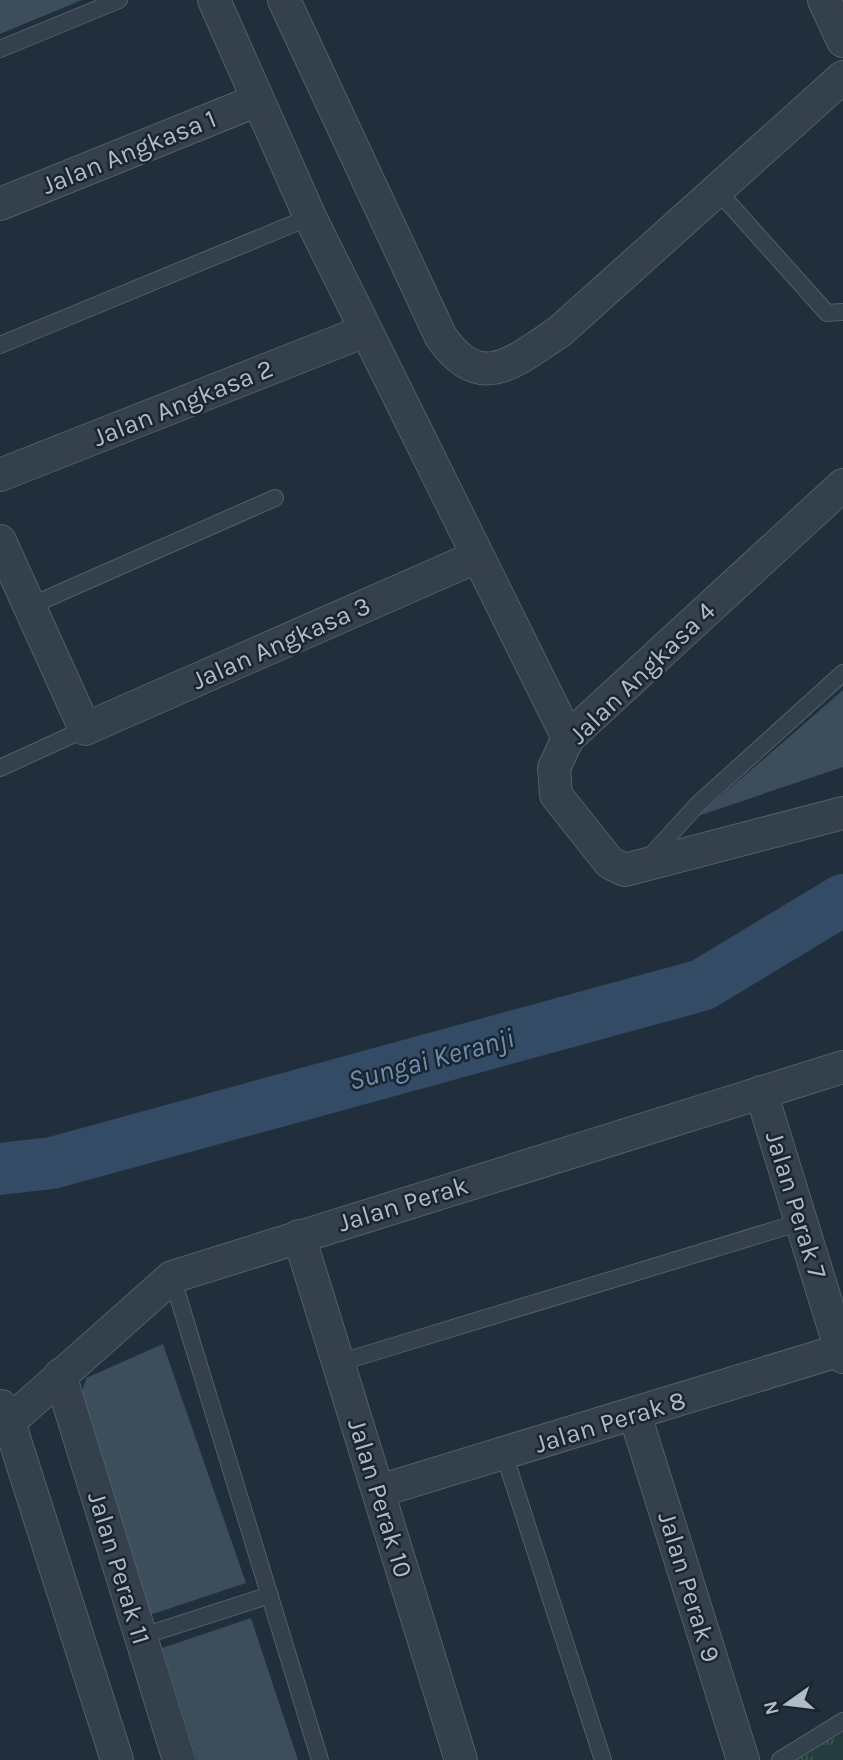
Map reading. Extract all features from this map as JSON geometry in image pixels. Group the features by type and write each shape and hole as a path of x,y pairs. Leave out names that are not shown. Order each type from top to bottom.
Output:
{"street":[{"path":"214,0 310,217 476,557 568,738"},
{"path":"284,0 441,337 453,355 475,369 490,370 518,359 559,332 843,77"},
{"path":"824,0 843,41"},
{"name":"Jalan Angkasa 1","path":"0,204 258,100"},
{"name":"Jalan Angkasa 2","path":"0,475 365,331"},
{"name":"Jalan Angkasa 4","path":"641,867 625,870 610,863 556,795 554,768 568,738 843,485"},
{"path":"0,541 85,729"},
{"name":"Jalan Angkasa 3","path":"85,729 476,557"},
{"path":"641,867 843,813"},
{"name":"Jalan Perak","path":"3,1419 60,1375 172,1277 843,1067"},
{"name":"Jalan Perak 7","path":"761,1092 842,1354"},
{"name":"Jalan Perak 10","path":"299,1236 461,1760"},
{"name":"Jalan Perak 8","path":"379,1491 842,1354"},
{"name":"Jalan Perak 11","path":"60,1375 179,1760"},
{"name":"Jalan Perak 9","path":"635,1415 743,1760"},
{"path":"3,1419 117,1760"}],"lane":[{"path":"0,49 119,0"},
{"path":"717,190 827,313 843,312"},
{"path":"0,345 310,217"},
{"path":"30,607 275,498"},
{"path":"641,867 697,805 843,673"},
{"path":"0,768 85,729"},
{"path":"338,1363 801,1222"},
{"path":"172,1277 320,1760"},
{"path":"504,1454 603,1760"},
{"path":"140,1637 270,1595"},
{"path":"780,1760 843,1721"}],"green space":[{"path":"843,1721 843,1760 780,1760"}],"building":[{"path":"0,0 82,0 0,34"},
{"path":"843,690 843,767 698,816"},
{"path":"163,1344 246,1583 147,1616 80,1399 86,1378"},
{"path":"251,1618 298,1760 197,1760 162,1648"}],"waterway":[{"name":"Sungai Keranji","path":"0,1169 52,1163 702,985 843,900"}]}
